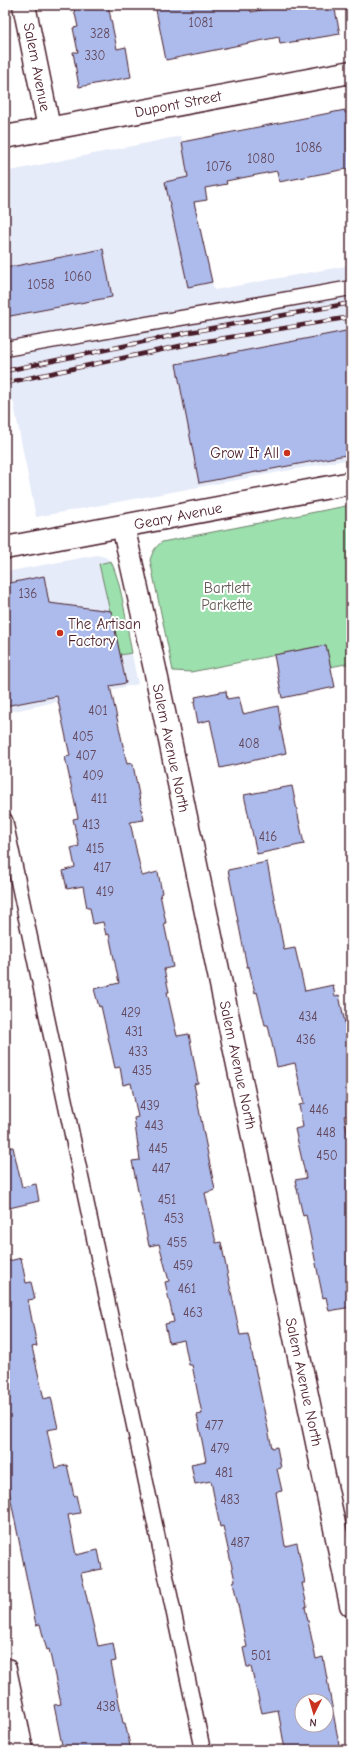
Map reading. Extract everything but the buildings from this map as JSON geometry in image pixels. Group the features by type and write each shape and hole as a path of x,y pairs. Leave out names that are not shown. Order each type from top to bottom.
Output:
{"street":[{"name":"Salem Avenue","path":"24,5 49,128"},
{"name":"Dupont Street","path":"5,137 351,72"},
{"name":"Geary Avenue","path":"5,548 351,483"},
{"name":"Salem Avenue North","path":"123,526 155,669 351,1605"},
{"path":"5,1669 22,1750"}],"lane":[{"path":"5,349 351,288"},
{"path":"5,820 203,1750"}],"shaded area":[{"path":"181,136 214,290 351,265 351,459 36,517 13,400 5,401 5,172"},
{"name":"The Artisan Factory","path":"97,555 105,557 111,561 115,570 138,684 5,713 5,572"}],"green space":[{"name":"Bartlett Parkette","path":"351,505 351,663 330,667 326,645 191,672 173,671 150,560 153,552 162,542"},
{"path":"111,561 121,594 132,653 120,655 99,564"}],"railway":[{"path":"5,371 190,332 351,303"},
{"path":"5,383 189,344 351,317"}],"place":[{"name":"Grow It All","path":"287,453"},
{"name":"The Artisan Factory","path":"60,633"}]}
